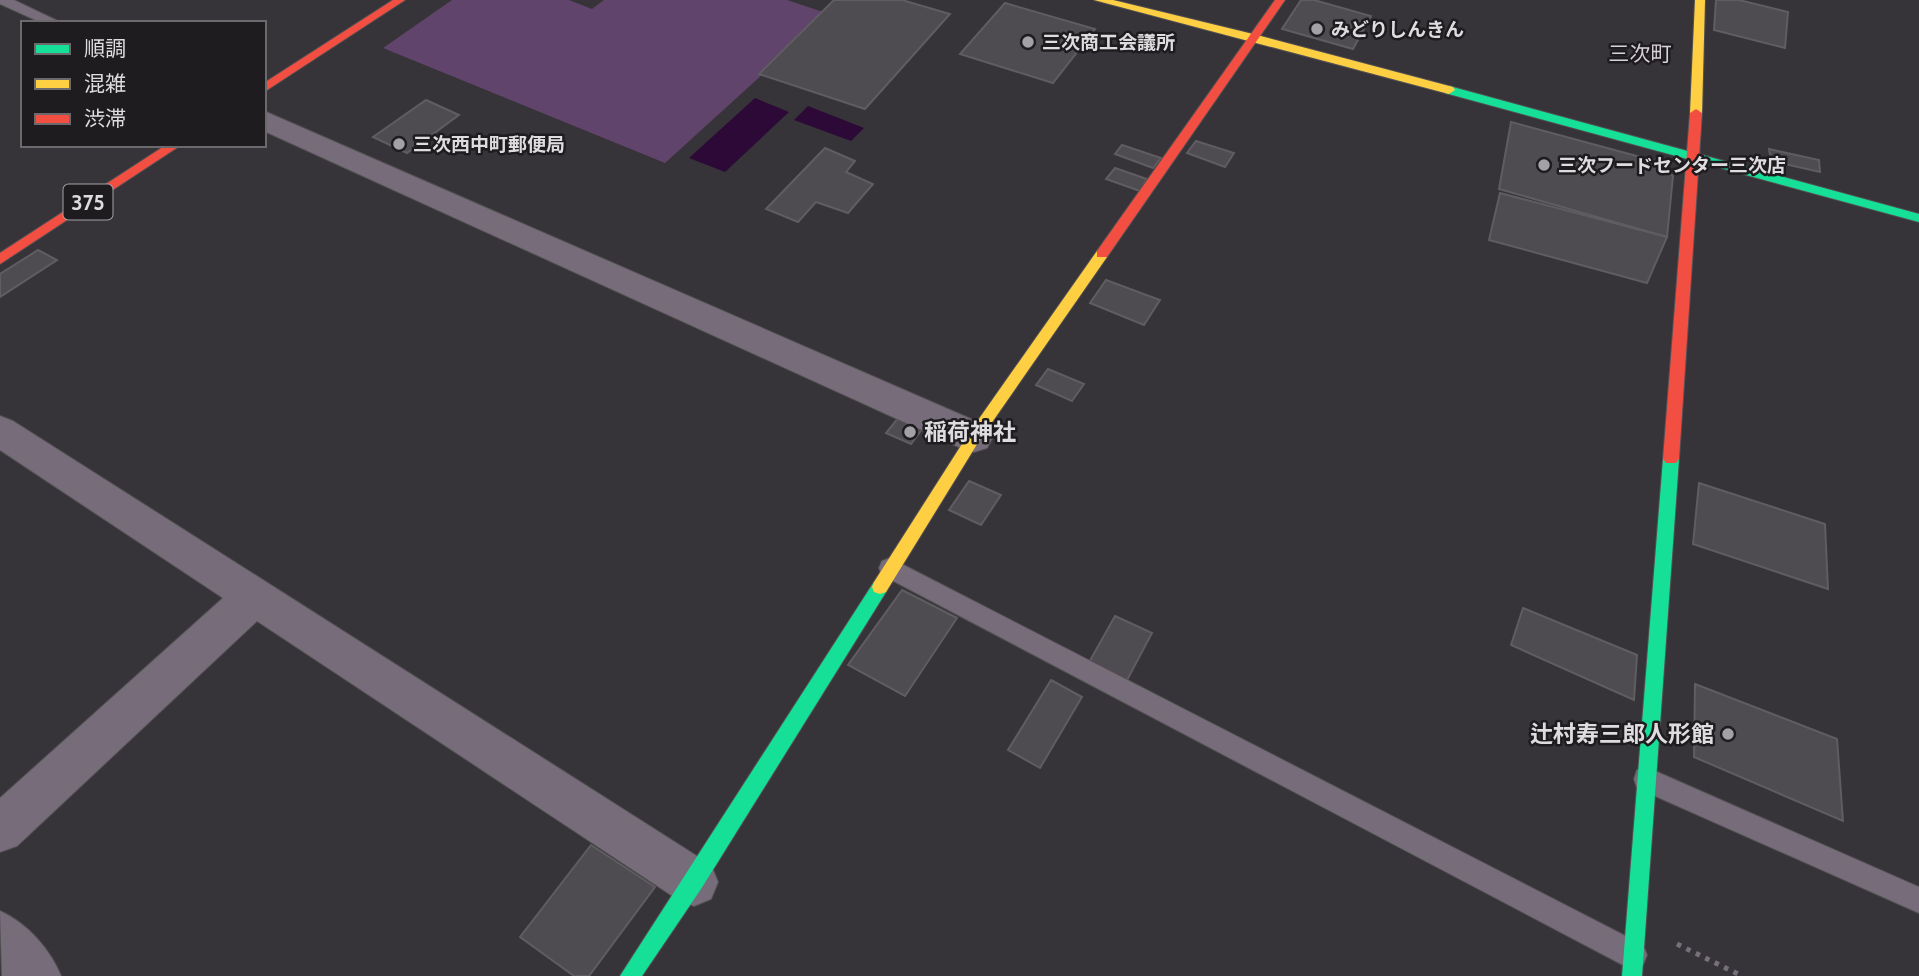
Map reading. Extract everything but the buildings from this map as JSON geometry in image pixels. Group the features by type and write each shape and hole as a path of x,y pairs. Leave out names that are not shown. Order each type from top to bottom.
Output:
{"main road":[{"path":"266,87 400,0"},
{"path":"1099,0 1253,37 1919,218"},
{"path":"630,976 694,882 974,437 1280,0"},
{"path":"1633,965 1694,159 1700,0"},
{"name":"375","path":"0,259 172,147"}],"street":[{"path":"266,121 974,437"},
{"path":"0,431 694,882"},
{"path":"0,829 255,596"},
{"path":"0,936 36,976"}],"lane":[{"path":"2,0 50,21"},
{"path":"890,568 1633,965"},
{"path":"1646,779 1919,900"}],"path":[{"path":"1635,924 1742,976"}],"shaded area":[{"path":"452,0 569,0 592,9 604,0 787,0 829,14 665,163 383,48"},
{"path":"755,98 789,112 725,172 689,158"},
{"path":"808,106 864,128 851,141 794,120"}],"traffic: fast":[{"path":"1449,90 1919,218"},
{"path":"1632,976 1671,459"},
{"path":"630,976 694,882 880,587"}],"traffic: slow":[{"path":"1099,0 1253,37 1449,90"},
{"path":"1696,113 1700,0"},
{"path":"880,587 974,437 1102,254"}],"traffic: jam":[{"path":"266,87 400,0"},
{"path":"1102,254 1280,0"},
{"path":"1671,459 1696,113"},
{"path":"0,259 172,147"}],"place":[{"name":"みどりしんきん","path":"1317,29"},
{"name":"三次商工会議所","path":"1028,42"},
{"name":"三次西中町郵便局","path":"399,144"},
{"name":"三次フードセンター三次店","path":"1544,165"},
{"name":"稲荷神社","path":"910,432"},
{"name":"辻村寿三郎人形館","path":"1728,734"}],"district":[{"name":"三次町","path":"1640,53"}]}
